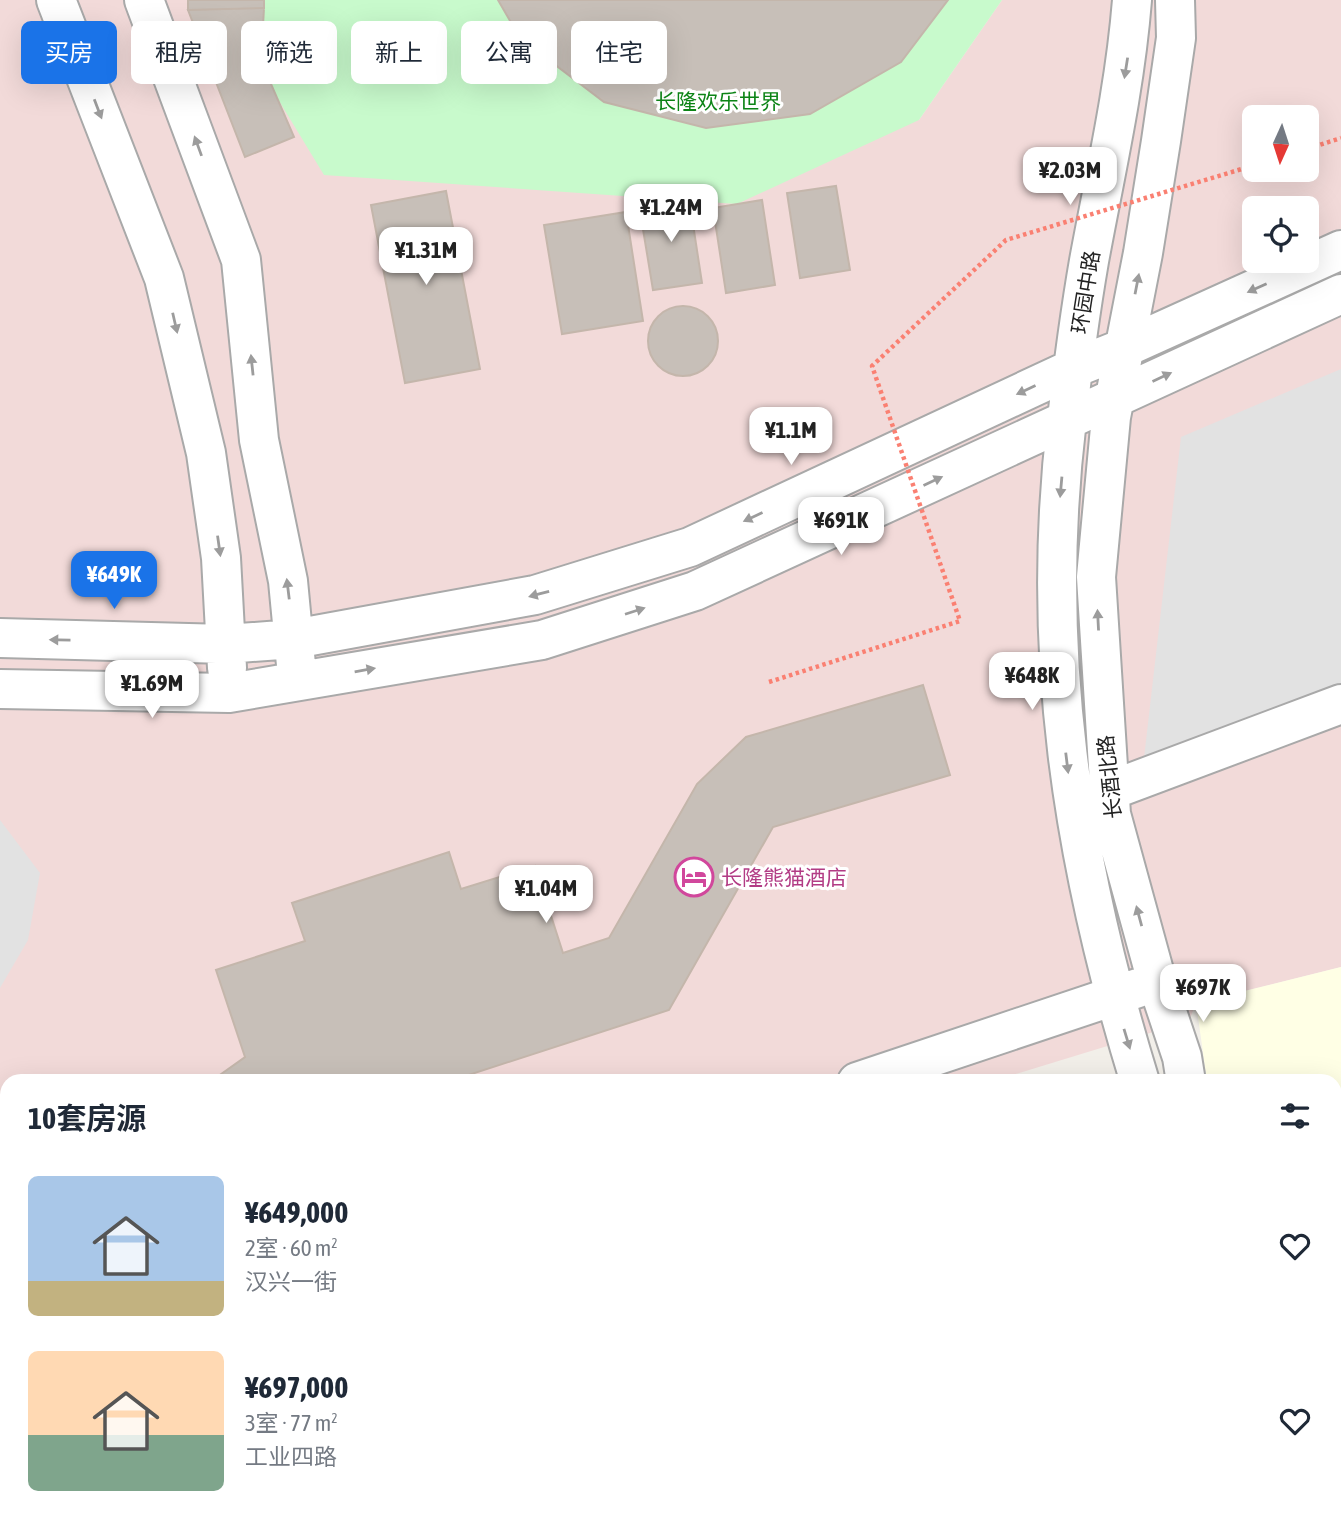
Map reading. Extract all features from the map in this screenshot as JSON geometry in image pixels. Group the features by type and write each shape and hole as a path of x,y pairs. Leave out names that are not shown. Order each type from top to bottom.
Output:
{"street":[{"path":"56,0 164,278 206,453 220,558 229,693"},
{"path":"144,0 241,260 260,440 288,581 298,681"},
{"name":"环园中路","path":"1067,419 1089,262 1126,68 1132,0"},
{"path":"1114,399 1143,253 1176,38 1175,0"},
{"path":"0,638 226,644 294,639 535,596 690,547 1074,368 1341,250"},
{"path":"0,689 229,693 542,640 695,592 1341,295"},
{"name":"长酒北路","path":"1114,399 1096,577 1111,814 1185,1074"},
{"name":"长酒北路","path":"1067,419 1055,599 1060,694 1077,831 1115,996 1138,1074"},
{"path":"1110,792 1341,704"},
{"path":"881,1074 1157,982"}],"path":[{"path":"1320,145 1341,138"},
{"path":"769,682 960,621 872,366 1006,240 1242,169"}],"shaded area":[{"path":"0,0 224,0 351,22 351,84 447,84 447,39 461,41 461,84 557,84 557,57 571,60 571,84 667,84 667,76 919,120 1002,0 1341,0 1341,967 1196,1003 1189,1021 1016,1074 0,1074"},
{"path":"1341,369 1341,683 1144,758 1181,437"},
{"path":"0,820 40,873 28,940 0,988"},
{"path":"1341,967 1341,1074 1206,1074 1196,1003"}],"green space":[{"name":"长隆欢乐世界","path":"224,0 1002,0 919,120 737,204 324,175 269,84 337,84 337,21 241,21 241,38 224,10"}],"building":[{"path":"188,0 264,0 264,8 188,10"},
{"path":"498,0 948,0 901,62 810,114 706,128 604,102 580,84 667,84 667,21 571,21 571,77 557,66 557,21 510,21"},
{"path":"264,8 263,21 241,21 241,84 271,84 294,137 245,157 217,84 227,84 227,21 192,21 188,10"},
{"path":"836,186 850,270 800,278 787,193"},
{"path":"446,191 480,369 405,383 371,205"},
{"path":"689,198 702,283 653,290 639,205"},
{"path":"762,200 775,285 726,293 713,208"},
{"path":"626,212 643,321 562,334 544,225"},
{"path":"683,306 708,316 718,341 708,366 683,376 658,366 648,341 658,316"},
{"name":"长隆熊猫酒店","path":"923,685 950,775 773,827 669,1010 472,1074 221,1074 245,1057 216,970 305,941 292,903 449,852 461,889 535,866 563,953 609,938 697,784 746,737"}],"place":[{"name":"长隆熊猫酒店","path":"694,877"}]}
